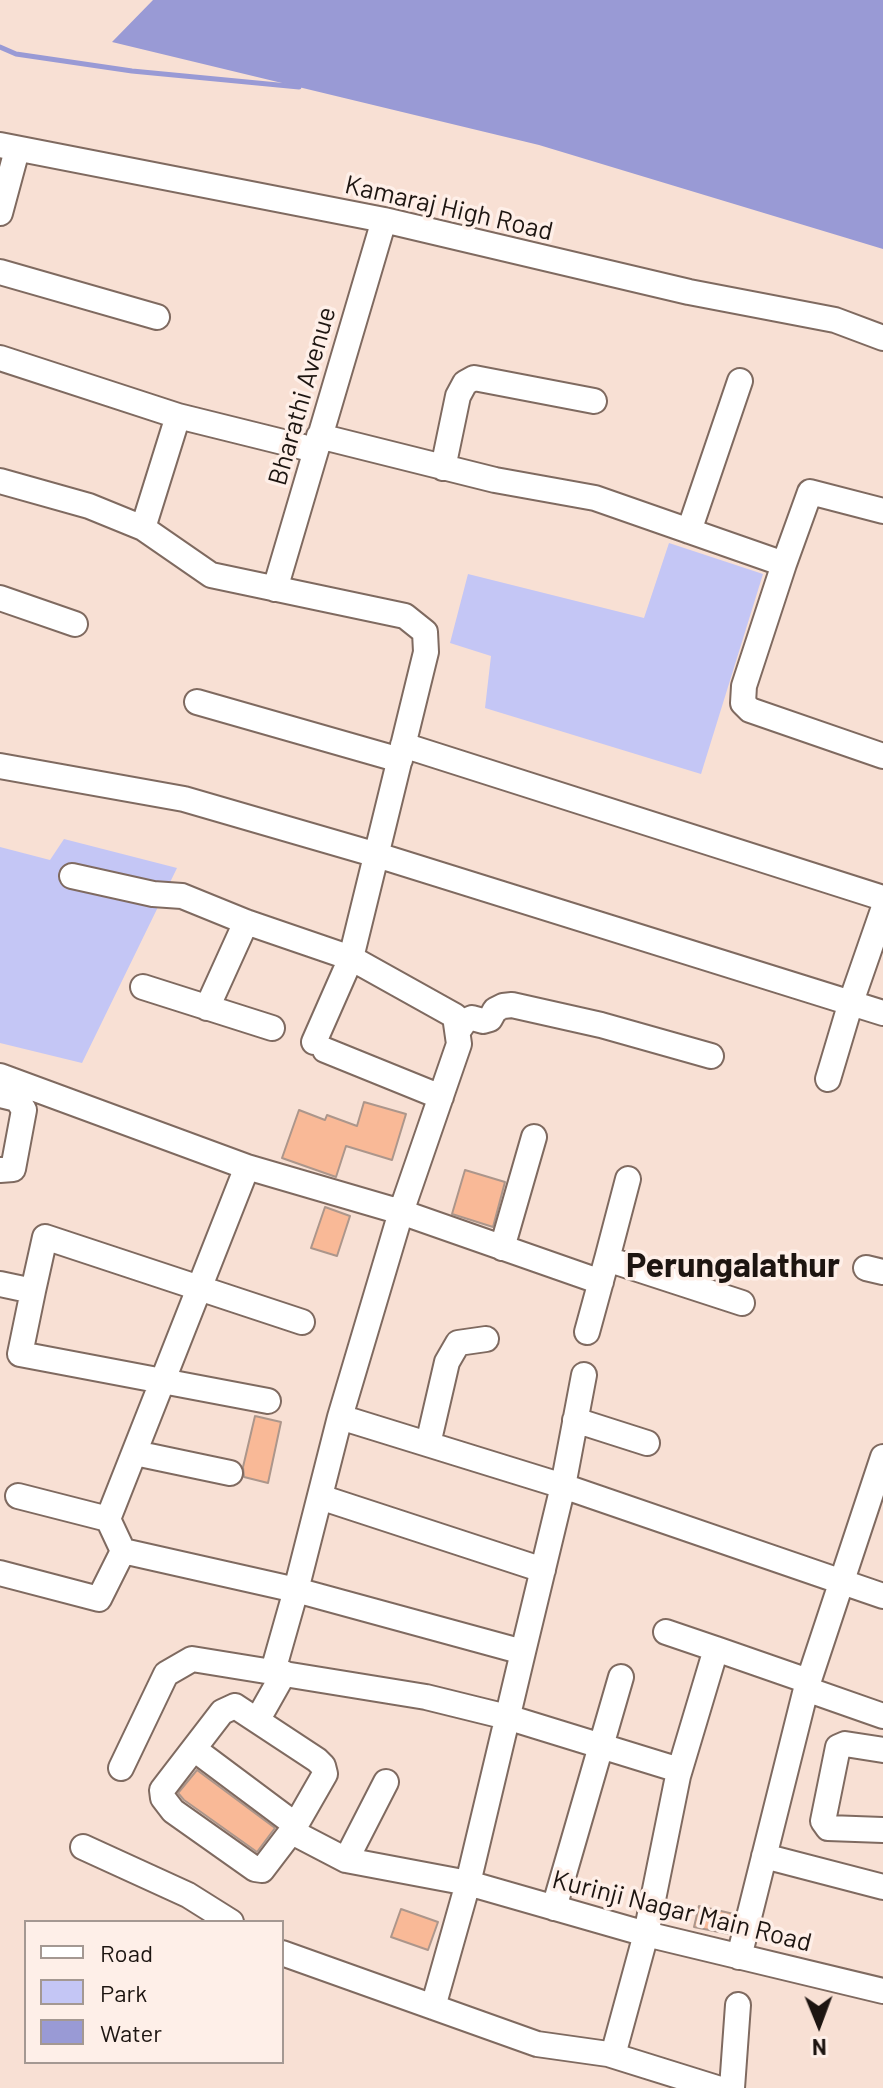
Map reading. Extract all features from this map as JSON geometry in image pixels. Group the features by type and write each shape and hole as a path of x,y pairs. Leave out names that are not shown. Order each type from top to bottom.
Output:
{"street":[{"path":"0,213 8,148"},
{"name":"Kamaraj High Road","path":"8,148 384,220 689,292 835,320 883,338"},
{"name":"Bharathi Avenue","path":"275,589 384,220"},
{"path":"0,272 157,317"},
{"path":"0,358 178,416 595,498 784,564"},
{"path":"443,468 458,396 465,383 474,378 594,401"},
{"path":"689,531 740,381"},
{"path":"143,528 178,416"},
{"path":"0,481 89,506 143,528 211,575 405,616 425,632 426,652 351,958 320,1046 441,1097"},
{"path":"883,511 810,492 744,686 743,703 750,710 883,756"},
{"path":"0,598 75,624"},
{"path":"197,702 402,753 883,898"},
{"path":"0,766 184,799 377,855 883,1013"},
{"path":"72,876 153,894 182,896 351,958 455,1016 459,1044 401,1212 340,1417 278,1672 258,1719"},
{"path":"828,1079 883,910"},
{"path":"207,1008 246,922"},
{"path":"143,987 272,1028"},
{"path":"458,1031 465,1021 472,1018 490,1019 495,1010 512,1005 601,1025 711,1056"},
{"path":"0,1076 247,1167 401,1212 502,1248 742,1303"},
{"path":"0,1095 17,1099 24,1110 13,1169 0,1170"},
{"path":"502,1248 534,1137"},
{"path":"123,1551 108,1519 165,1382 247,1167"},
{"path":"587,1332 628,1179"},
{"path":"268,1401 20,1354 45,1237 302,1322"},
{"path":"0,1284 33,1291"},
{"path":"428,1444 447,1362 458,1343 486,1339"},
{"path":"433,2007 468,1883 543,1570 584,1375"},
{"path":"340,1417 563,1486 883,1596"},
{"path":"575,1420 647,1443"},
{"path":"135,1453 230,1473"},
{"path":"739,1957 807,1685 841,1582 877,1493 883,1457"},
{"path":"18,1496 108,1519"},
{"path":"320,1497 543,1570"},
{"path":"123,1551 296,1590 523,1652"},
{"path":"0,1573 99,1599 123,1551"},
{"path":"666,1632 883,1716"},
{"path":"613,2055 646,1934 679,1770 716,1649"},
{"path":"121,1768 166,1674 192,1659 426,1697 507,1717 679,1770"},
{"path":"554,1908 621,1677"},
{"path":"235,1706 244,1709 323,1766 325,1774 321,1784 268,1866 262,1870 255,1869 173,1811 163,1798 162,1790 194,1749 227,1707 235,1706"},
{"path":"883,1750 845,1744 838,1747 823,1821 828,1828 883,1830"},
{"name":"Kurinji Nagar Main Road","path":"194,1749 289,1820 304,1840 346,1860 468,1883 646,1934 883,1991"},
{"path":"346,1860 386,1782"},
{"path":"83,1847 188,1895 228,1920"},
{"path":"764,1856 883,1887"},
{"path":"284,1954 537,2044 613,2055 717,2088"},
{"path":"732,2088 738,2005"}],"green space":[{"path":"669,543 763,574 701,774 485,708 491,656 450,643 468,574 644,618"},
{"path":"64,839 177,868 82,1063 0,1043 0,847 50,860"}],"water":[{"path":"153,0 883,0 883,249 539,145 112,42"}],"building":[{"path":"364,1102 406,1114 392,1160 346,1146 336,1177 282,1158 299,1110 325,1120 327,1115 357,1126"},
{"path":"465,1170 505,1182 493,1227 452,1214"},
{"path":"325,1207 350,1216 337,1256 311,1248"},
{"path":"255,1416 281,1422 268,1483 244,1477 243,1467"},
{"path":"197,1770 275,1828 257,1852 178,1793"},
{"path":"699,1906 734,1914 729,1934 694,1927"},
{"path":"401,1909 438,1922 428,1950 391,1937"}],"waterway":[{"path":"0,47 16,54 132,71 299,87"}],"district":[{"name":"Perungalathur","path":"733,1266"}]}
